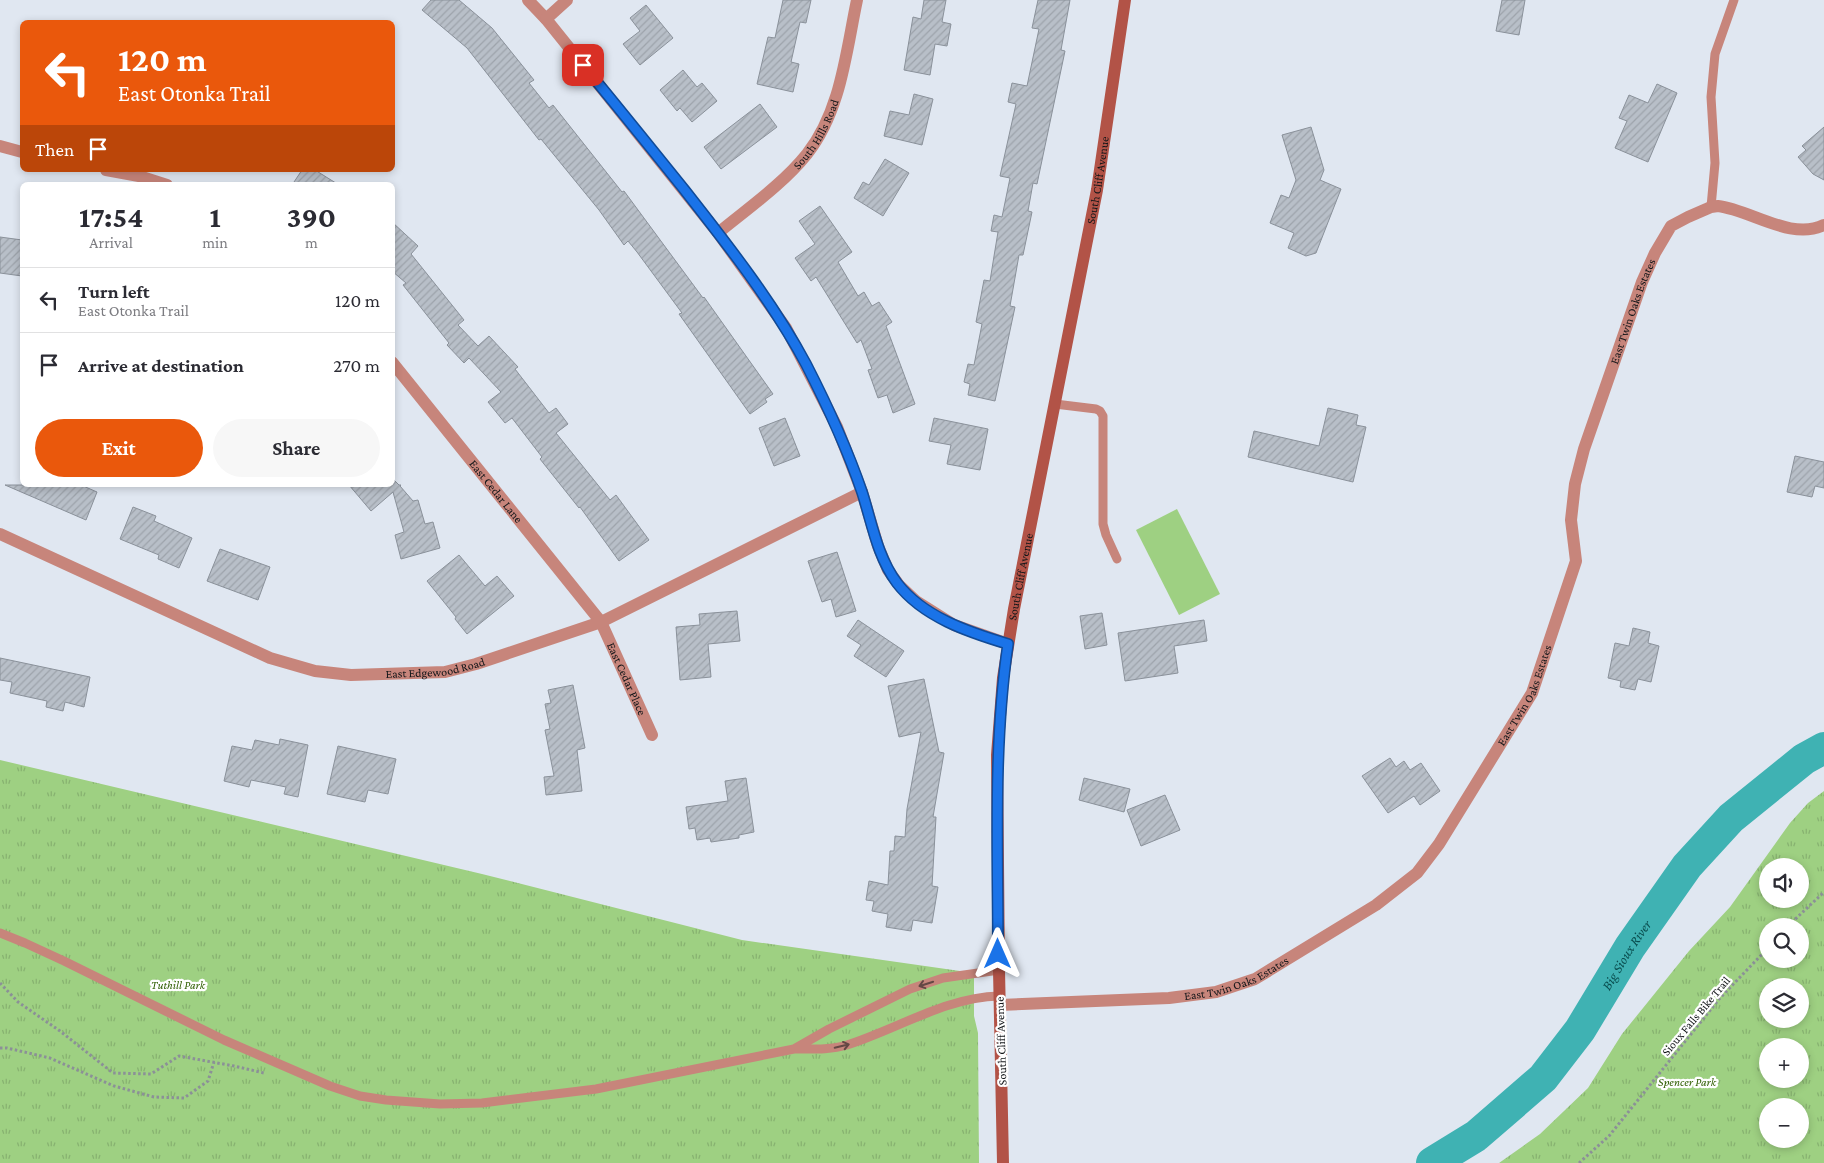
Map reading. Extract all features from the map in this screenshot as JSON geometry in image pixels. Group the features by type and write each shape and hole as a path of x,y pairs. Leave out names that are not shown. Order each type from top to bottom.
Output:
{"main road":[{"name":"South Cliff Avenue","path":"1003,1163 998,970 997,755 1003,678 1008,644 1097,190 1125,0"}],"street":[{"path":"528,0 546,19 718,233 786,328 837,427 862,492 878,546 888,570 899,585 916,601 954,626 1008,644"},
{"path":"546,19 567,0"},
{"name":"South Hills Road","path":"718,233 790,172 807,154 821,134 836,97 857,0"},
{"path":"0,146 20,151"},
{"path":"117,172 158,182"},
{"path":"1711,207 1724,207 1785,228 1816,228 1824,225"},
{"name":"East Twin Oaks Estates","path":"999,1001 1169,998 1216,992 1256,978 1376,905 1417,873 1439,844 1532,693 1576,561 1570,520 1581,458 1642,282 1655,252 1671,226 1688,216 1711,207"},
{"name":"East Cedar Lane","path":"395,366 601,622"},
{"name":"East Edgewood Road","path":"0,534 270,658 315,671 351,675 445,672 476,664 601,622 862,492"},
{"name":"East Cedar Place","path":"601,622 652,735"}],"lane":[{"path":"1711,207 1715,163 1711,97 1715,54 1734,0"},
{"path":"1056,404 1096,409 1103,416 1103,524 1117,558"},
{"path":"0,933 64,961 224,1040 330,1086 360,1096 440,1104 480,1103 596,1088 794,1049 825,1049 846,1046 953,1004 974,998 999,1001"},
{"path":"794,1049 910,989 943,978 998,970"}],"path":[{"path":"1796,918 1823,893"},
{"name":"Sioux Falls Bike Trail","path":"1579,1163 1609,1136 1720,998 1759,957"},
{"path":"0,983 18,1002 60,1031 113,1073 151,1074 178,1056 271,1075"},
{"path":"0,1048 50,1058 114,1086 154,1097 184,1098 208,1081 214,1062"}],"green space":[{"path":"1177,509 1220,594 1179,615 1136,530"},
{"name":"Tuthill Park","path":"0,760 482,874 742,940 974,973 974,1016 978,1033 979,1163 0,1163"},
{"name":"Spencer Park","path":"1824,791 1824,1163 1499,1163 1540,1134 1588,1088 1622,1034 1689,951 1730,907 1759,866 1759,908 1809,908 1809,858 1765,858 1790,823 1808,803"}],"building":[{"path":"431,0 459,0 492,28 534,80 529,83 549,108 553,105 622,192 624,191 704,297 773,394 765,399 767,402 750,414 679,314 682,313 637,252 628,241 624,245 599,210 541,139 539,140 467,48 422,10"},
{"path":"783,0 811,0 806,23 800,22 791,62 799,64 793,92 757,84 768,37 775,38"},
{"path":"924,0 946,0 942,22 951,24 947,46 935,44 930,75 904,70 913,17 921,19"},
{"path":"1038,0 1070,0 1061,50 1065,51 1037,184 1033,183 1028,211 1032,212 1023,255 1019,255 1010,306 1015,307 995,401 968,395 970,384 964,382 968,364 974,365 982,324 976,322 984,280 990,281 998,232 991,231 994,215 1002,217 1010,178 1000,176 1016,104 1008,102 1012,83 1027,86 1039,29 1032,28"},
{"path":"1502,0 1525,0 1519,35 1496,31"},
{"path":"646,5 673,38 640,65 623,44 640,31 630,18"},
{"path":"683,70 697,87 702,83 717,101 692,122 680,108 677,111 660,90"},
{"path":"1657,84 1677,93 1648,162 1615,148 1627,121 1619,118 1629,95 1648,103"},
{"path":"914,94 933,99 922,145 884,136 890,111 909,115"},
{"path":"760,104 777,127 721,169 704,147"},
{"path":"1311,127 1324,170 1320,180 1341,189 1316,253 1306,256 1288,248 1294,233 1270,223 1281,195 1289,198 1296,180 1282,135"},
{"path":"1824,127 1824,180 1813,174 1798,157 1806,150 1802,146"},
{"path":"885,159 909,173 883,216 854,198 863,182 869,185"},
{"path":"301,172 318,172 334,182 294,182"},
{"path":"820,206 852,252 838,262 858,296 864,292 872,306 879,302 892,322 886,326 915,404 893,413 887,395 878,398 868,370 872,369 861,340 857,343 816,277 811,281 795,258 815,244 799,221"},
{"path":"395,225 418,246 411,254 464,320 458,325 478,346 489,336 518,367 515,369 549,413 556,408 568,424 556,433 610,500 616,495 649,540 619,561 580,507 540,459 542,457 512,418 505,423 488,402 501,392 469,358 464,363 447,345 449,343 403,285 406,283 395,274"},
{"path":"0,237 20,240 20,276 0,273"},
{"path":"1328,408 1358,415 1356,425 1366,427 1353,482 1248,457 1254,431 1319,446"},
{"path":"785,418 800,456 774,466 759,428"},
{"path":"934,418 988,429 980,470 947,464 951,445 929,441"},
{"path":"1795,456 1824,462 1824,488 1815,486 1812,497 1787,492"},
{"path":"395,481 401,485 413,501 418,500 425,524 433,522 440,548 401,559 395,535 404,532 393,492 371,511 351,487 395,487"},
{"path":"5,485 20,485 20,487 86,487 97,492 86,520"},
{"path":"133,507 156,516 154,521 192,538 179,568 158,559 159,555 120,539"},
{"path":"220,549 270,567 258,600 207,581"},
{"path":"837,552 856,611 836,617 831,599 822,602 808,561"},
{"path":"459,555 485,586 497,576 514,596 467,634 427,581"},
{"path":"737,611 740,641 708,644 711,677 680,680 676,627 700,625 699,614"},
{"path":"1102,613 1107,645 1085,649 1080,616"},
{"path":"858,620 904,651 886,677 854,656 861,645 847,636"},
{"path":"1204,620 1207,641 1174,646 1178,673 1125,681 1118,633"},
{"path":"1633,628 1650,632 1648,643 1659,646 1651,682 1638,679 1635,690 1620,687 1621,681 1608,678 1615,643 1629,646"},
{"path":"0,658 90,677 84,707 65,702 63,711 46,707 47,701 10,693 12,682 0,680"},
{"path":"924,679 939,752 944,753 933,817 936,817 932,886 938,887 932,923 913,920 911,931 886,927 888,914 872,911 874,901 866,900 869,881 888,885 890,851 894,851 895,836 905,837 907,809 921,732 899,737 888,686"},
{"path":"573,685 585,748 577,750 582,791 546,795 544,777 554,776 545,730 550,729 545,704 551,703 548,690"},
{"path":"280,739 308,745 298,797 284,794 286,787 251,780 249,787 224,781 232,746 252,750 255,740 279,745"},
{"path":"338,746 396,759 388,794 368,790 365,802 327,794"},
{"path":"1390,758 1396,767 1404,761 1410,770 1421,763 1440,791 1420,805 1414,796 1388,813 1362,776"},
{"path":"746,778 754,832 739,835 739,838 711,842 710,838 697,840 695,828 689,829 686,807 728,801 725,781"},
{"path":"1084,778 1130,789 1124,812 1079,800"},
{"path":"1165,795 1180,830 1141,846 1127,810"}],"waterway":[{"name":"Big Sioux River","path":"1432,1163 1476,1136 1543,1078 1580,1030 1630,947 1687,866 1731,818 1804,759 1824,748"}],"route":[{"path":"583,65 718,233 786,328 837,427 862,492 878,546 888,570 899,585 916,601 954,626 1008,644 1003,678 997,755 998,954"}]}
